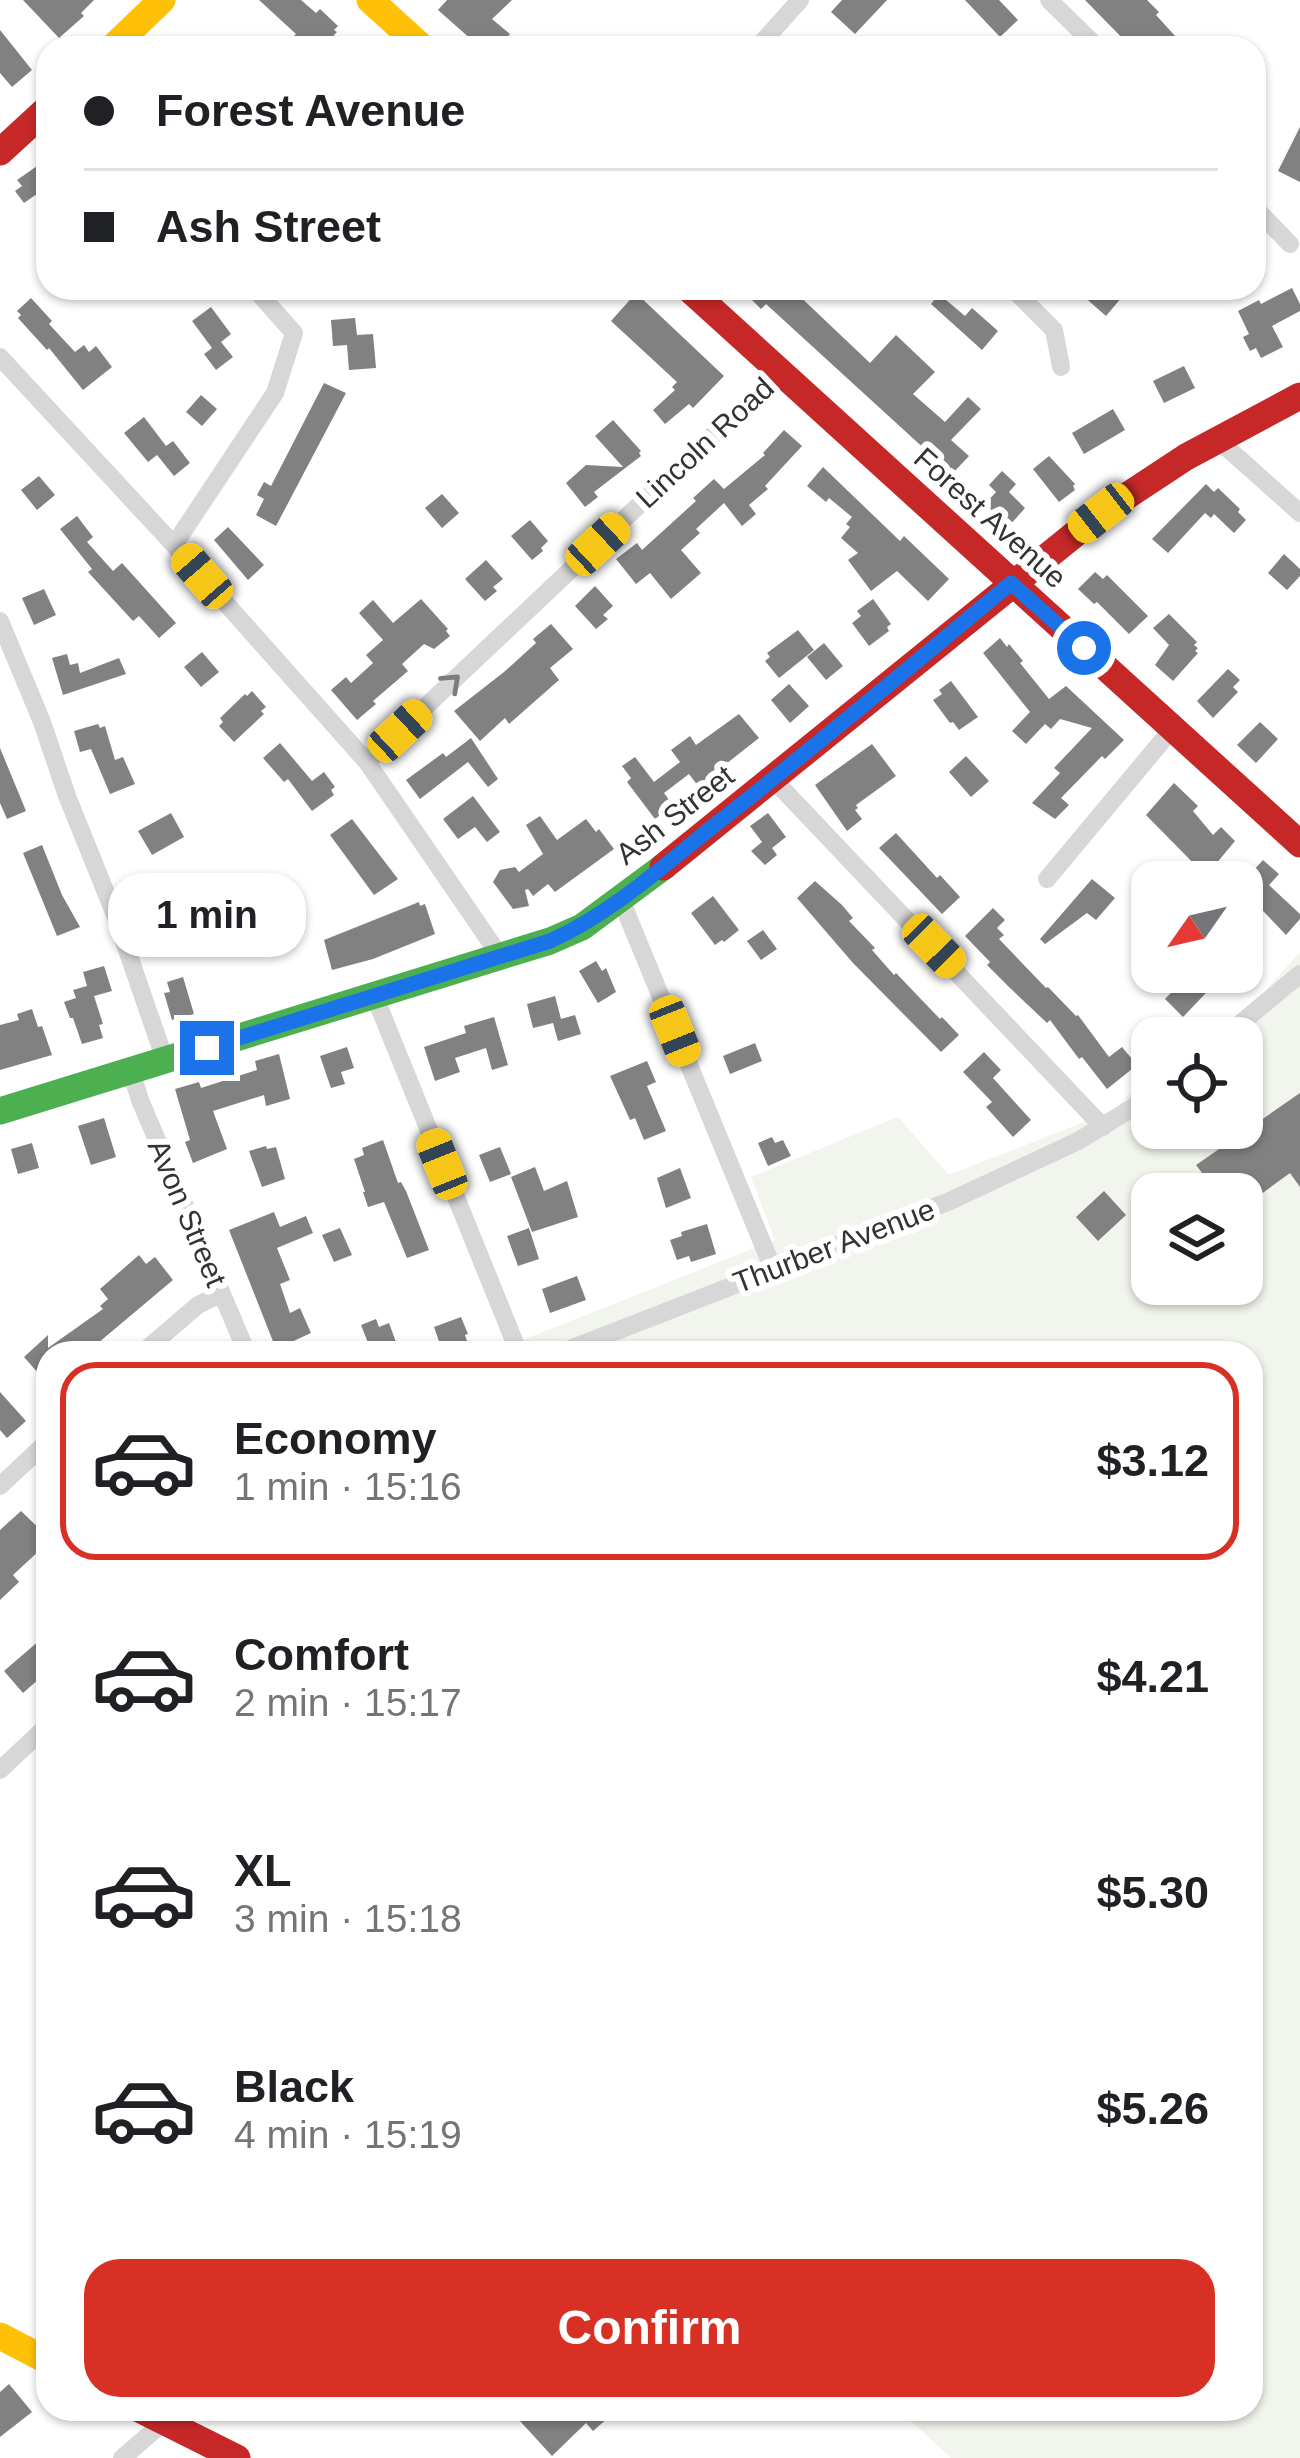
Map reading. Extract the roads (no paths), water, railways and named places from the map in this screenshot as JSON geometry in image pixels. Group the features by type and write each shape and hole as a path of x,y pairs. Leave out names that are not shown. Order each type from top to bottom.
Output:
{"street":[{"path":"124,36 162,0"},
{"path":"370,0 409,36"},
{"path":"768,36 800,0"},
{"path":"1049,0 1086,36"},
{"path":"0,152 36,119"},
{"path":"1266,219 1290,244"},
{"path":"174,545 275,393 294,333 265,300"},
{"name":"Forest Avenue","path":"701,300 1300,844"},
{"path":"1024,300 1054,329 1061,367"},
{"path":"0,357 367,762 500,956"},
{"name":"Lincoln Road","path":"367,762 781,371"},
{"name":"Ash Street","path":"0,1112 375,997 581,927 621,900 1126,495 1300,396"},
{"path":"1217,440 1300,513"},
{"path":"0,621 115,915 165,1060"},
{"path":"1047,879 1173,728"},
{"path":"773,779 1103,1127"},
{"path":"621,900 773,1269"},
{"path":"1248,1017 1300,974"},
{"path":"375,997 514,1341"},
{"name":"Avon Street","path":"131,1070 242,1341"},
{"name":"Thurber Avenue","path":"590,1341 950,1201 1131,1109"},
{"path":"156,1341 198,1305 221,1294"},
{"path":"0,1486 36,1452"},
{"path":"0,1770 36,1736"},
{"path":"0,2336 36,2355"},
{"path":"122,2458 148,2421"},
{"path":"162,2421 237,2458"}]}
